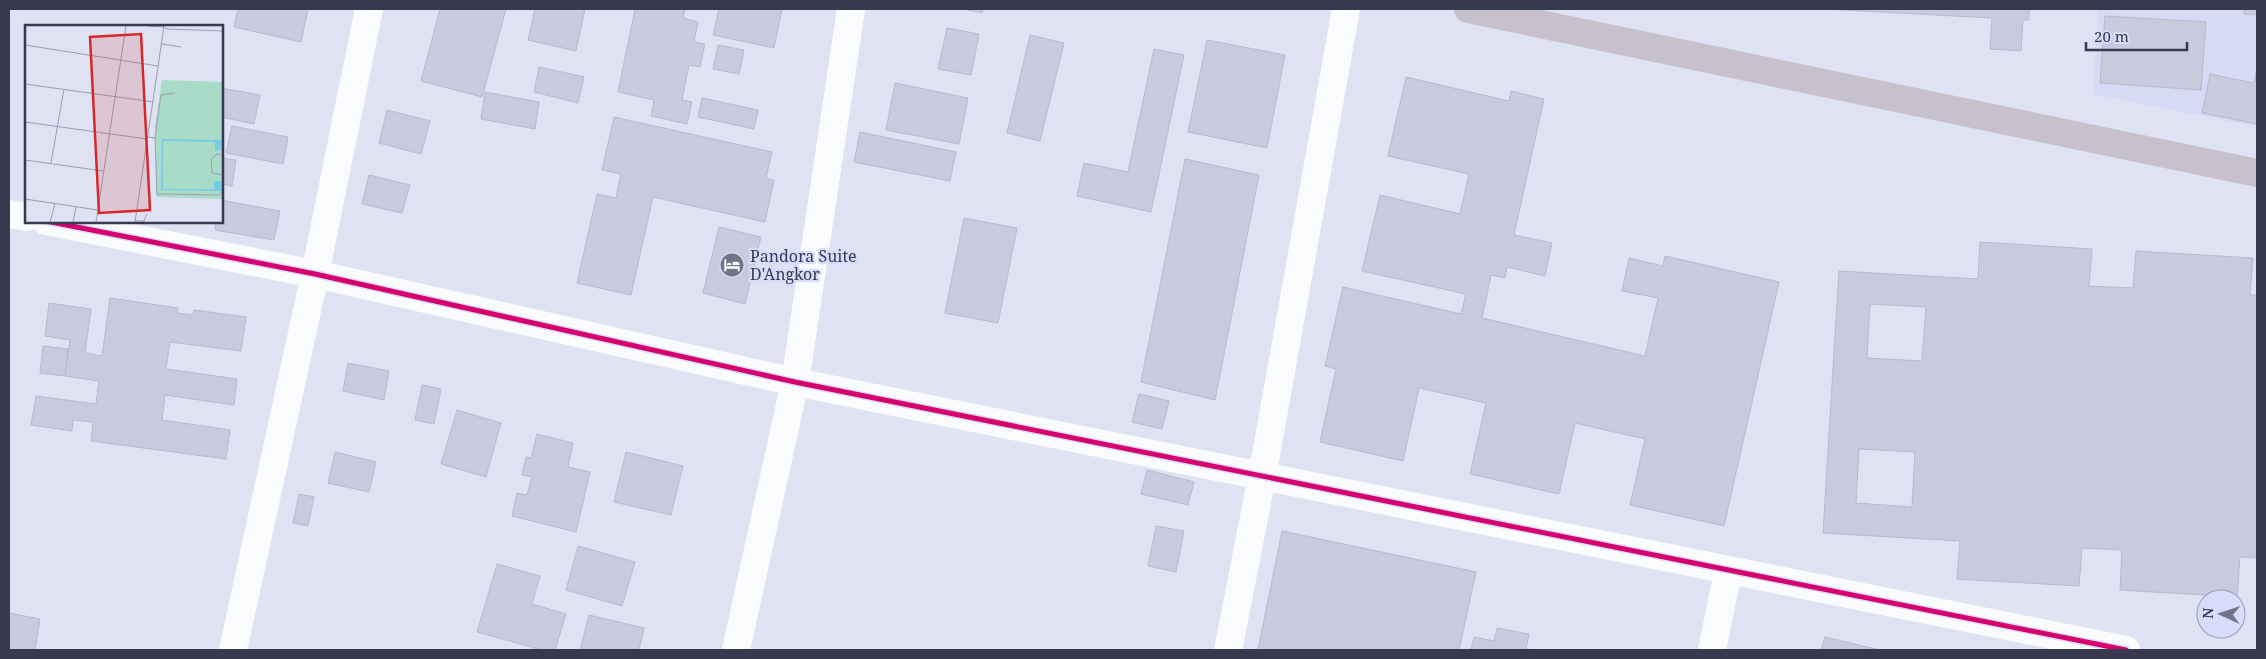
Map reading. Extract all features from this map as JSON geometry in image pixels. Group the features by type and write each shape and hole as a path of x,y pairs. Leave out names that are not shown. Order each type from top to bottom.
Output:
{"main road":[{"path":"1468,9 2257,173"}],"street":[{"path":"233,650 315,274 369,9"},
{"path":"736,650 795,382 851,9"},
{"path":"1228,650 1262,477 1346,9"},
{"path":"9,214 25,217"},
{"path":"51,222 315,274 795,382 1728,572 2126,650"},
{"path":"1712,650 1728,572"}],"shaded area":[{"path":"2098,9 2257,9 2257,127 2093,94"}],"building":[{"path":"238,9 308,9 301,42 234,27"},
{"path":"440,9 506,9 482,97 421,81"},
{"path":"535,9 585,9 576,51 528,40"},
{"path":"635,9 685,9 683,18 698,22 694,42 705,44 700,67 689,65 682,100 692,102 687,124 651,116 654,100 618,92"},
{"path":"719,9 782,9 774,48 713,35"},
{"path":"964,9 983,9 982,13"},
{"path":"1823,9 2029,9 2029,20 2023,20 2021,51 1990,49 1992,18"},
{"path":"2244,9 2257,9 2257,15 2244,14"},
{"path":"2105,16 2206,22 2201,90 2100,83"},
{"path":"947,28 979,34 971,75 938,69"},
{"path":"1030,35 1064,43 1040,141 1007,133"},
{"path":"1207,40 1285,55 1267,148 1188,132"},
{"path":"718,45 744,50 739,74 713,69"},
{"path":"1154,49 1184,55 1151,212 1077,196 1084,163 1128,172"},
{"path":"539,67 584,77 578,103 534,92"},
{"path":"2256,71 2257,124 2202,113 2210,74 2254,83"},
{"path":"1406,77 1509,101 1511,91 1544,99 1514,235 1552,243 1545,276 1507,267 1505,278 1491,275 1482,318 1645,356 1658,298 1622,291 1629,258 1663,266 1665,256 1779,282 1724,526 1630,505 1645,439 1575,423 1559,494 1470,474 1486,403 1419,388 1403,461 1320,442 1336,369 1325,366 1343,287 1461,314 1466,294 1362,271 1380,195 1460,214 1469,174 1388,156"},
{"path":"895,83 968,98 959,144 886,130"},
{"path":"222,88 260,95 254,124 222,117"},
{"path":"485,92 539,102 535,129 481,119"},
{"path":"702,98 758,110 754,129 698,117"},
{"path":"387,110 430,121 421,154 379,143"},
{"path":"614,117 772,152 766,178 774,180 765,222 653,197 631,295 577,283 597,194 616,198 621,174 602,170"},
{"path":"232,126 288,137 283,164 226,153"},
{"path":"860,132 956,152 950,181 854,162"},
{"path":"222,158 236,160 232,186 222,184"},
{"path":"1185,159 1259,175 1215,400 1141,382"},
{"path":"369,175 410,185 402,213 362,204"},
{"path":"222,200 280,211 274,240 215,230 216,222 222,222"},
{"path":"964,218 1017,228 998,323 945,313"},
{"path":"719,227 761,237 745,304 703,293"},
{"path":"1980,242 2092,249 2089,286 2133,288 2136,251 2253,258 2250,295 2257,295 2257,558 2240,557 2238,589 2196,589 2196,595 2120,590 2122,550 2082,548 2079,586 1957,579 1960,541 1823,533 1839,271 1978,279","holes":["1870,304 1926,307 1922,361 1867,358","1859,449 1915,452 1912,507 1856,503"]},
{"path":"110,298 178,308 177,313 193,315 194,310 246,317 241,351 170,342 166,369 237,379 234,405 165,395 162,420 230,430 226,459 91,441 93,422 73,420 72,431 31,425 36,396 96,404 99,381 65,376 70,340 45,336 49,303 91,309 85,353 102,356"},
{"path":"43,346 68,349 65,376 40,373"},
{"path":"348,363 389,371 384,400 343,391"},
{"path":"422,385 441,389 434,424 415,420"},
{"path":"1139,394 1169,401 1162,429 1132,422"},
{"path":"457,410 501,423 486,477 441,464"},
{"path":"537,434 573,443 568,467 590,472 576,532 512,516 517,493 527,495 532,477 522,475 526,457 531,458"},
{"path":"335,452 376,462 369,492 328,483"},
{"path":"626,452 683,466 671,515 614,502"},
{"path":"1147,470 1194,482 1188,505 1141,494"},
{"path":"299,494 314,497 308,526 293,523"},
{"path":"1156,526 1184,531 1176,572 1148,566"},
{"path":"1282,531 1476,572 1459,650 1258,650"},
{"path":"578,546 635,562 622,606 566,590"},
{"path":"497,564 540,576 532,604 566,614 555,650 542,650 477,632"},
{"path":"9,613 40,619 35,650 9,650"},
{"path":"589,615 644,628 639,650 580,650"},
{"path":"1497,628 1529,634 1526,649 1535,650 1471,650 1474,637 1494,641"},
{"path":"1825,637 1880,650 1821,650"}],"cycle path":[{"path":"51,222 315,274 795,382 2126,650"}],"place":[{"name":"Pandora Suite D'Angkor","path":"732,265"}]}
